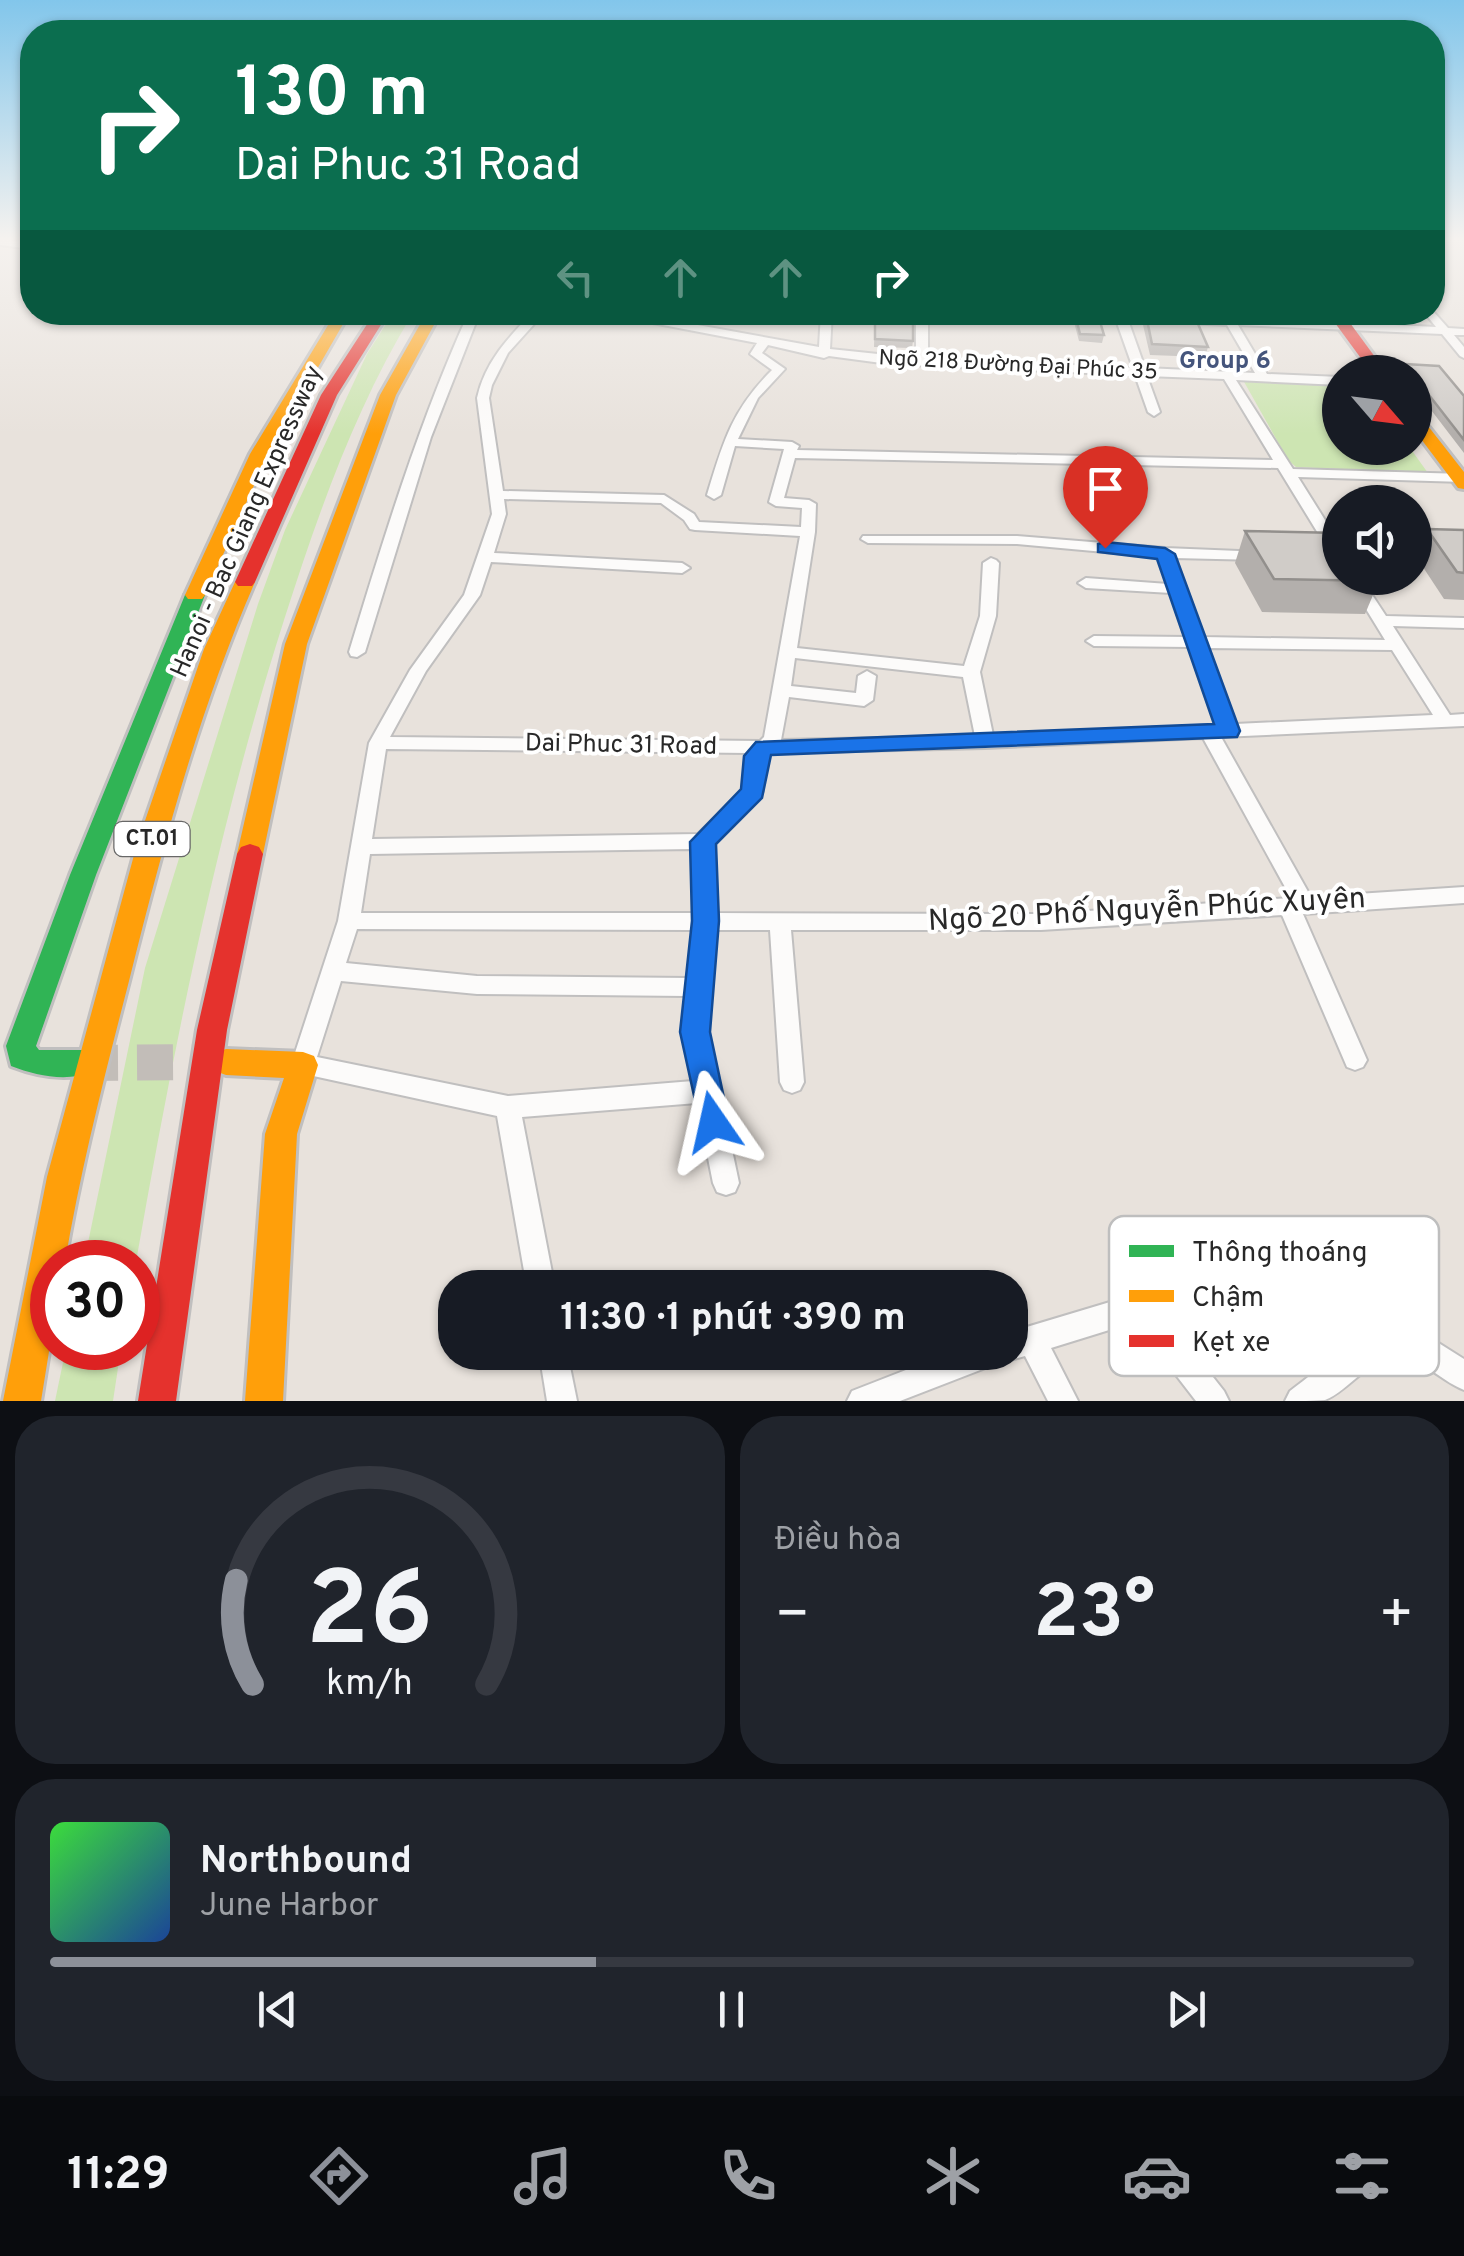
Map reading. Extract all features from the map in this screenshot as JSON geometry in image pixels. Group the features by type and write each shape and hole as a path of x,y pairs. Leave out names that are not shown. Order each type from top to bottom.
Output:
{"main road":[{"path":"82,1063 39,1063 22,1057 21,1046 61,927 216,540 272,426 336,325"},
{"name":"Hanoi - Bac Giang Expressway","path":"22,1401 64,1178 150,844 209,667 329,395 374,325"},
{"path":"157,1401 212,1030 296,644 388,395 427,325"},
{"path":"1344,325 1366,355"},
{"path":"1432,442 1462,480"},
{"path":"226,1062 302,1065 281,1134 264,1401"}],"street":[{"path":"357,652 410,477 451,363 470,325"},
{"path":"527,325 507,345 486,380 483,398 499,514 472,595 418,670 378,744 349,922 302,1065 508,1106 707,1091"},
{"name":"Ngõ 218 Đường Đại Phúc 35","path":"691,325 824,354 1138,373 1322,379"},
{"path":"824,354 826,325"},
{"path":"922,325 922,362"},
{"path":"1123,325 1154,412"},
{"path":"1232,325 1263,377"},
{"path":"1392,325 1464,332"},
{"path":"1439,325 1464,354"},
{"path":"714,495 730,442 752,398 779,369 756,354 765,340"},
{"path":"1228,376 1322,520"},
{"path":"360,847 703,842 754,792 756,756 773,738 782,691 808,532 809,504 776,502 792,446 730,442"},
{"path":"789,454 1286,469 1462,480"},
{"path":"495,495 664,499 694,526 808,532"},
{"path":"868,539 1017,540 1165,554 1282,555"},
{"path":"1432,542 1464,543"},
{"path":"1165,554 1197,643 1218,732 1297,906 1355,1060"},
{"path":"484,557 682,568"},
{"path":"985,742 971,672 988,616 991,563"},
{"path":"1086,584 1177,589"},
{"path":"1365,595 1455,720"},
{"path":"1381,620 1464,622"},
{"path":"1094,641 1398,645"},
{"path":"788,652 971,672"},
{"path":"782,691 864,700 866,676"},
{"name":"Dai Phuc 31 Road","path":"378,744 764,748 1455,720"},
{"path":"703,842 706,921 695,1032 726,1183"},
{"name":"Ngõ 20 Phố Nguyễn Phúc Xuyên","path":"349,922 1041,922 1464,894"},
{"path":"780,921 792,1082"},
{"path":"332,971 476,984 699,987"},
{"path":"508,1106 538,1270"},
{"path":"1028,1340 1109,1317"},
{"path":"1028,1353 1062,1401"},
{"path":"1439,1360 1464,1376"},
{"path":"556,1370 562,1401"},
{"path":"862,1401 944,1370"},
{"path":"1194,1376 1214,1401"},
{"path":"1300,1401 1335,1376"}],"green space":[{"path":"385,325 406,325 373,386 324,501 260,699 218,858 182,1019 140,1240 89,1240 145,968 258,604 285,530 367,354"},
{"path":"1243,380 1322,382 1322,465 1422,465 1428,473 1296,467 1288,460"},
{"path":"61,1370 118,1370 113,1401 55,1401"}],"building":[{"path":"875,325 913,325 913,341 875,339"},
{"path":"1078,325 1101,325 1104,335 1080,334"},
{"path":"1148,325 1198,325 1208,347 1152,344"},
{"path":"1432,366 1439,366 1464,396 1464,440 1432,399"},
{"path":"1432,529 1464,530 1464,573 1457,572 1432,536"},
{"path":"1245,531 1322,533 1322,580 1274,579"}],"tunnel":[{"path":"82,1063 217,1062"}],"traffic: fast":[{"path":"82,1063 39,1063 22,1057 21,1046 83,875 195,595"}],"traffic: slow":[{"path":"195,595 259,454 335,325"},
{"path":"250,854 296,644 388,395 427,325"},
{"path":"1432,442 1464,484"},
{"path":"22,1401 63,1177 150,844 215,649 245,582"},
{"path":"226,1062 303,1065 281,1134 264,1401"}],"traffic: jam":[{"path":"245,582 329,395 374,325"},
{"path":"1344,325 1366,355"},
{"path":"157,1401 212,1030 250,854"}],"district":[{"name":"Group 6","path":"1225,362"}],"route":[{"path":"713,1122 695,1032 706,921 703,842 754,792 756,756 764,748 1228,731 1165,554 1105,548"}]}
